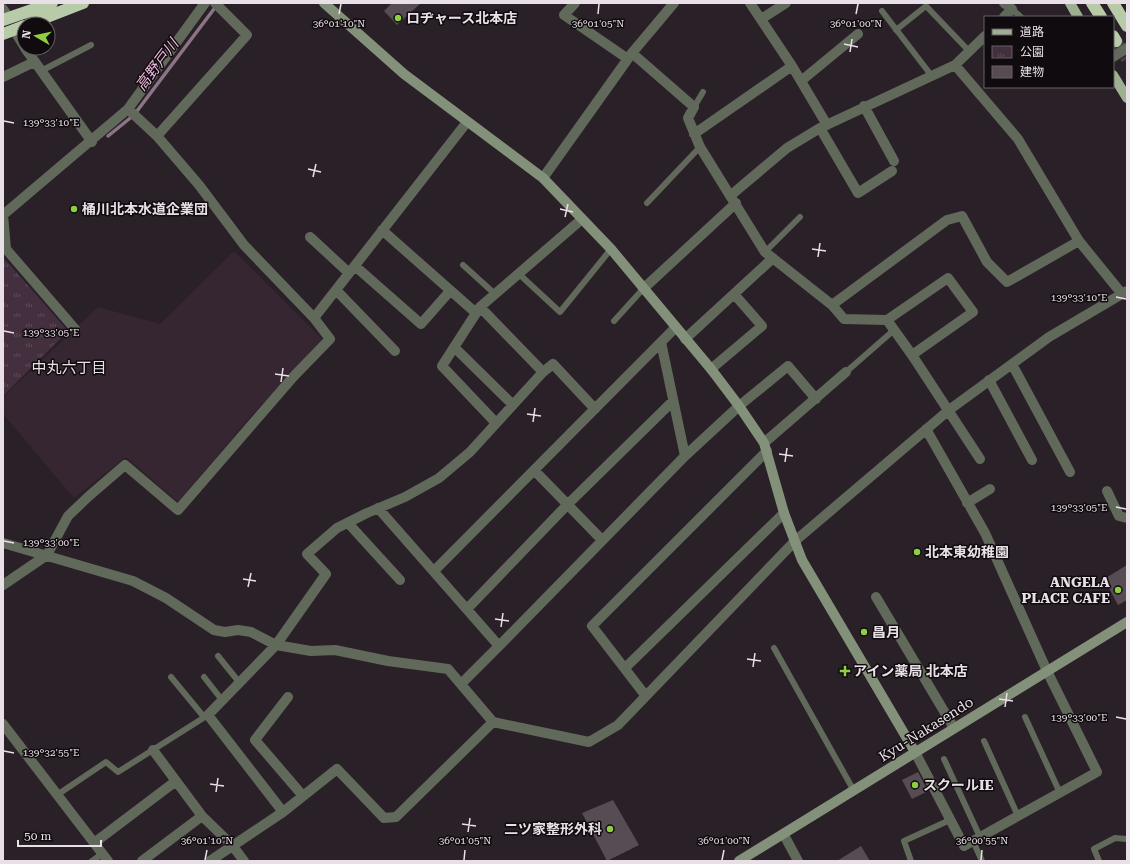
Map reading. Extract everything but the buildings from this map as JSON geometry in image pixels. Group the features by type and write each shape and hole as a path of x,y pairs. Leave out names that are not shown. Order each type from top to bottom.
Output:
{"highway":[{"path":"5,16 52,3"},
{"path":"50,16 83,3"},
{"path":"1092,3 1100,16"},
{"path":"1113,3 1127,26"}],"main road":[{"path":"1070,3 1077,16"},
{"path":"1114,77 1127,98"}],"street":[{"path":"76,329 6,249 3,215 92,142 128,109 206,3"},
{"path":"157,136 247,35 215,3"},
{"path":"324,3 404,74 543,178 611,249 675,328 711,369 739,406 766,447 784,513 802,560 915,752 964,846 1097,772 1047,671 985,533 926,429"},
{"path":"575,3 564,15 630,56 694,107 688,118 700,148 769,255 832,305 844,319 887,320 948,278 973,312 912,356"},
{"path":"543,178 630,56 674,3"},
{"path":"750,3 801,81 858,193 893,166 864,106"},
{"path":"761,19 786,3"},
{"path":"1004,3 1012,9 1005,16"},
{"path":"801,81 858,34"},
{"path":"643,289 733,199 787,148 823,126 955,65 984,37"},
{"path":"1114,56 1127,48"},
{"path":"30,56 92,142"},
{"path":"3,78 34,62"},
{"path":"3,543 133,581 166,598 214,630 225,632 238,630 251,632 276,644 311,651 335,650 388,661 448,669 494,722 589,742 618,725 645,695 795,541 926,429 989,380 1049,337 1124,293 1079,241 1018,138 955,65"},
{"path":"694,134 792,66"},
{"path":"3,585 47,556 68,516 125,465 178,510 294,376 330,339 314,318 244,245 199,185 157,136 128,109"},
{"path":"314,318 467,122"},
{"path":"832,305 946,220 962,216 987,262 1007,282 1079,241"},
{"path":"496,423 442,366 478,310 582,219"},
{"path":"382,230 450,290 478,310 543,372"},
{"path":"310,237 421,324 450,290"},
{"path":"685,339 734,294 769,255"},
{"path":"336,290 395,352"},
{"path":"711,369 762,326 734,294"},
{"path":"887,320 949,410 980,459"},
{"path":"434,571 675,328"},
{"path":"661,342 685,456"},
{"path":"454,347 513,405"},
{"path":"283,812 206,716 276,644 326,574 307,554 337,528 405,497 439,478 470,452 543,372 553,364 595,409"},
{"path":"1012,364 1070,472"},
{"path":"461,684 685,456 739,406 788,366 816,399"},
{"path":"645,695 592,626 766,447 846,372"},
{"path":"989,380 1032,460"},
{"path":"468,609 568,505 673,401"},
{"path":"534,470 602,540"},
{"path":"967,503 990,489"},
{"path":"1107,491 1119,516 1127,518"},
{"path":"378,508 499,646"},
{"path":"625,668 784,513"},
{"path":"348,523 400,580"},
{"path":"876,597 954,728"},
{"name":"Kyu-Nakasendo","path":"739,861 784,835 915,752 1127,622"},
{"path":"288,697 255,740 302,796"},
{"path":"210,861 283,812 338,770 384,818 396,817 494,722"},
{"path":"3,724 105,857"},
{"path":"153,750 202,816 232,845 244,861"},
{"path":"94,843 176,781"},
{"path":"142,861 202,816"},
{"path":"784,835 798,861"}],"lane":[{"path":"896,30 926,6 968,51"},
{"path":"1012,9 1020,16"},
{"path":"882,12 932,75"},
{"path":"41,71 91,45"},
{"path":"694,107 703,92"},
{"path":"647,203 700,148"},
{"path":"769,255 800,217"},
{"path":"519,274 560,312 611,249"},
{"path":"462,265 495,294"},
{"path":"614,322 643,289"},
{"path":"846,372 894,330"},
{"path":"774,648 854,791"},
{"path":"218,656 240,682"},
{"path":"58,795 106,762 118,772 206,716 171,677"},
{"path":"204,677 222,700"},
{"path":"1025,717 1060,793"},
{"path":"984,741 1018,816"},
{"path":"944,758 977,839 982,861"},
{"path":"911,861 904,841 950,820"},
{"path":"1099,861 1094,849 1115,838 1127,839"},
{"path":"92,861 105,857"}],"shaded area":[{"path":"234,251 323,340 252,415 178,502 126,457 74,498 3,414 3,397 98,307 160,324"}],"green space":[{"path":"3,257 68,331 3,396"}],"waterway":[{"name":"高野戸川","path":"108,136 134,115 217,5"}],"tunnel":[{"path":"1116,41 1127,59"}],"place":[{"name":"ロヂャース北本店","path":"398,18"},
{"name":"桶川北本水道企業団","path":"74,209"},
{"name":"北本東幼稚園","path":"917,552"},
{"name":"ANGELA PLACE CAFE","path":"1118,590"},
{"name":"昌月","path":"864,632"},
{"name":"アイン薬局 北本店","path":"845,671"},
{"name":"スクールIE","path":"915,785"},
{"name":"二ツ家整形外科","path":"610,829"}],"district":[{"name":"中丸六丁目","path":"69,368"}]}
